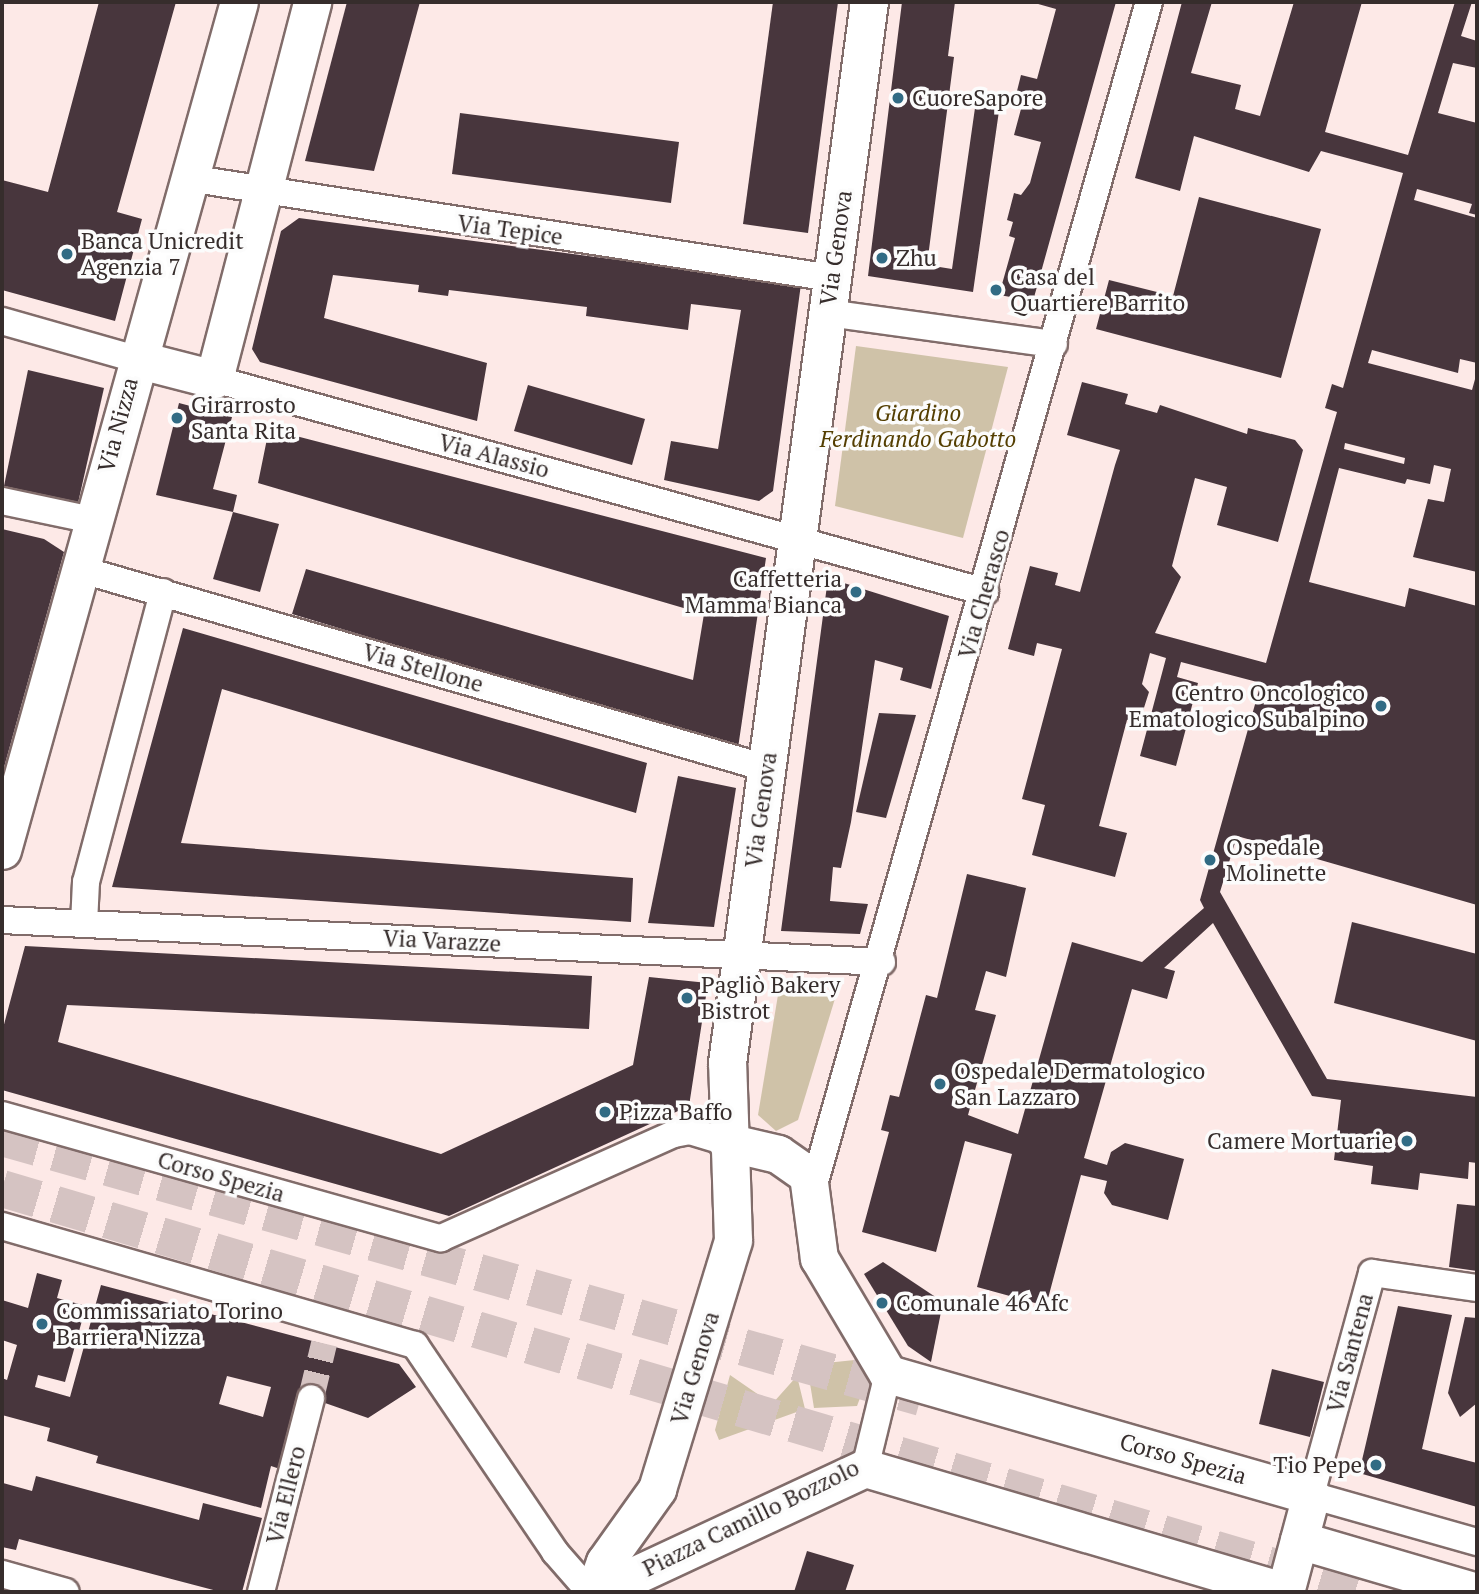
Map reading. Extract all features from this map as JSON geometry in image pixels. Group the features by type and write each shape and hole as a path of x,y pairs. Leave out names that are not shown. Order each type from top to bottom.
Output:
{"street":[{"name":"Via Nizza","path":"3,842 136,359 239,2"},
{"path":"214,379 312,2"},
{"name":"Via Genova","path":"595,1592 605,1562 657,1489 727,1265 734,1226 727,1142 727,1063 869,2"},
{"name":"Via Cherasco","path":"814,1185 882,962 1149,2"},
{"name":"Via Tepice","path":"188,178 830,296 1054,344"},
{"name":"Via Alassio","path":"2,321 985,592"},
{"path":"2,501 92,520"},
{"name":"Via Stellone","path":"79,569 766,768"},
{"path":"83,924 86,882 163,593"},
{"name":"Via Varazze","path":"2,919 882,962"},
{"name":"Corso Spezia","path":"2,1115 441,1238 674,1134 690,1131 727,1142"},
{"path":"727,1142 789,1159 814,1185 819,1258 888,1374"},
{"path":"2,1226 327,1332 415,1345 555,1552 595,1592"},
{"name":"Via Santena","path":"1311,1495 1372,1273 1477,1288"},
{"name":"Corso Spezia","path":"888,1374 1477,1542"},
{"name":"Piazza Camillo Bozzolo","path":"595,1592 865,1468 888,1374"},
{"name":"Via Ellero","path":"261,1592 311,1398"},
{"path":"865,1468 1285,1592 1311,1495"},
{"path":"1299,1540 1477,1592"},
{"path":"2,1574 66,1592"}],"green space":[{"name":"Giardino Ferdinando Gabotto","path":"856,346 1008,367 963,538 835,506"},
{"path":"779,989 837,992 798,1120 776,1131 758,1115"},
{"path":"864,1359 866,1382 857,1406 814,1408 807,1365"},
{"path":"730,1375 772,1404 797,1376 805,1409 719,1440 715,1430"}],"building":[{"path":"99,2 176,2 117,212 142,219 115,321 2,290 2,180 48,192"},
{"path":"347,2 420,2 374,171 305,161"},
{"path":"773,2 838,2 808,233 743,224"},
{"path":"902,2 955,2 948,56 954,57 927,265 952,269 977,94 1001,97 973,292 868,276"},
{"path":"1031,2 1116,2 1033,301 999,295 1015,238 1009,236 1013,222 1007,220 1014,193 1021,195 1030,183 1041,142 1014,135 1025,94 1017,91 1021,75 1037,79 1056,9"},
{"path":"1182,2 1212,2 1191,73 1241,85 1235,109 1260,116 1294,2 1362,2 1325,132 1408,155 1455,2 1472,2 1461,36 1477,41 1477,68 1453,63 1438,113 1477,123 1477,215 1469,213 1472,204 1417,189 1414,200 1477,218 1477,363 1460,359 1458,373 1372,350 1368,363 1472,390 1477,372 1477,572 1413,557 1428,499 1444,502 1451,469 1434,465 1430,484 1407,479 1405,484 1339,468 1309,582 1405,607 1409,588 1477,606 1477,905 1237,836 1220,892 1327,1079 1477,1097 1477,1163 1469,1162 1468,1179 1420,1173 1418,1190 1371,1184 1373,1166 1334,1160 1341,1100 1312,1096 1213,923 1164,968 1175,971 1167,999 1132,989 1084,1158 1107,1165 1111,1152 1125,1143 1184,1159 1168,1220 1112,1205 1104,1193 1107,1181 1081,1175 1046,1306 977,1287 1012,1154 965,1141 936,1252 862,1232 889,1132 881,1130 890,1095 899,1097 926,995 937,998 967,874 1026,888 1006,977 986,971 975,1010 996,1015 968,1115 1018,1134 1072,942 1142,962 1204,908 1200,900 1261,683 1181,662 1177,677 1198,683 1176,766 1140,756 1166,658 1150,653 1142,684 1149,692 1142,714 1127,720 1099,826 1127,833 1115,877 1032,855 1045,805 1022,799 1062,649 1037,643 1034,656 1008,649 1030,566 1058,573 1055,585 1080,592 1120,450 1067,435 1082,382 1128,394 1125,404 1157,413 1160,405 1247,434 1248,428 1295,440 1303,450 1278,542 1217,525 1227,487 1195,478 1172,566 1181,577 1155,633 1266,663 1337,412 1325,408 1332,384 1343,388 1403,173 1321,151 1309,172 1194,136 1180,191 1135,178","holes":["1345,443 1405,458 1404,464 1344,449"]},
{"path":"460,113 679,142 671,203 452,174"},
{"path":"1199,197 1321,229 1281,378 1096,329 1109,280 1173,296"},
{"path":"299,218 801,284 773,491 759,501 664,480 671,441 718,449 741,310 691,304 688,330 586,316 587,307 449,290 448,296 418,292 419,285 333,275 324,318 487,363 477,421 260,362 252,349 281,231"},
{"path":"28,370 104,388 78,503 4,486"},
{"path":"528,385 645,419 632,465 514,431"},
{"path":"179,403 232,417 213,489 237,495 233,512 156,495"},
{"path":"269,429 766,558 738,748 292,614 306,569 693,680 704,614 258,483"},
{"path":"233,512 279,524 260,592 213,579"},
{"path":"2,529 44,539 64,552 3,771"},
{"path":"828,578 949,616 931,689 900,680 903,668 875,660 851,822 841,868 833,867 830,901 868,904 860,934 781,931"},
{"path":"183,628 647,763 636,813 222,689 181,843 633,878 631,922 112,887"},
{"path":"879,713 916,715 886,818 856,812"},
{"path":"678,776 736,788 714,927 648,923"},
{"path":"1352,922 1477,954 1477,1041 1334,1003"},
{"path":"25,946 592,976 589,1029 67,1005 58,1042 441,1154 633,1065 649,977 708,983 689,1106 449,1216 2,1090 2,1032"},
{"path":"1457,1204 1477,1206 1477,1271 1449,1267"},
{"path":"883,1262 943,1302 931,1362 908,1346 864,1274"},
{"path":"37,1273 62,1280 57,1298 86,1306 65,1382 38,1375 35,1387 70,1397 101,1285 399,1364 416,1387 368,1418 305,1396 283,1470 271,1466 261,1508 96,1463 98,1456 47,1441 50,1428 2,1415 2,1378 7,1380 17,1345 2,1340 2,1300 28,1308","holes":["227,1376 271,1387 263,1417 219,1404"]},
{"path":"1398,1306 1452,1315 1422,1449 1477,1463 1477,1507 1359,1473"},
{"path":"1465,1317 1477,1318 1477,1403 1460,1417 1448,1393"},
{"path":"1272,1369 1324,1382 1310,1437 1259,1424"},
{"path":"36,1476 199,1520 203,1503 262,1518 242,1592 221,1592 19,1539 16,1550 2,1547 3,1483 32,1491"},
{"path":"807,1551 854,1565 845,1592 794,1592"}],"tunnel":[{"path":"2,1137 921,1397"},
{"path":"2,1188 1361,1592"},
{"path":"311,1398 324,1344"}],"place":[{"name":"CuoreSapore","path":"898,98"},
{"name":"Banca Unicredit Agenzia 7","path":"67,254"},
{"name":"Zhu","path":"882,258"},
{"name":"Casa del Quartiere Barrito","path":"996,290"},
{"name":"Girarrosto Santa Rita","path":"177,418"},
{"name":"Caffetteria Mamma Bianca","path":"856,592"},
{"name":"Centro Oncologico Ematologico Subalpino","path":"1381,706"},
{"name":"Ospedale Molinette","path":"1210,860"},
{"name":"Pagliò Bakery Bistrot","path":"687,998"},
{"name":"Ospedale Dermatologico San Lazzaro","path":"940,1084"},
{"name":"Pizza Baffo","path":"605,1112"},
{"name":"Camere Mortuarie","path":"1407,1141"},
{"name":"Comunale 46 Afc","path":"882,1303"},
{"name":"Commissariato Torino Barriera Nizza","path":"42,1324"},
{"name":"Tio Pepe","path":"1376,1465"}]}
